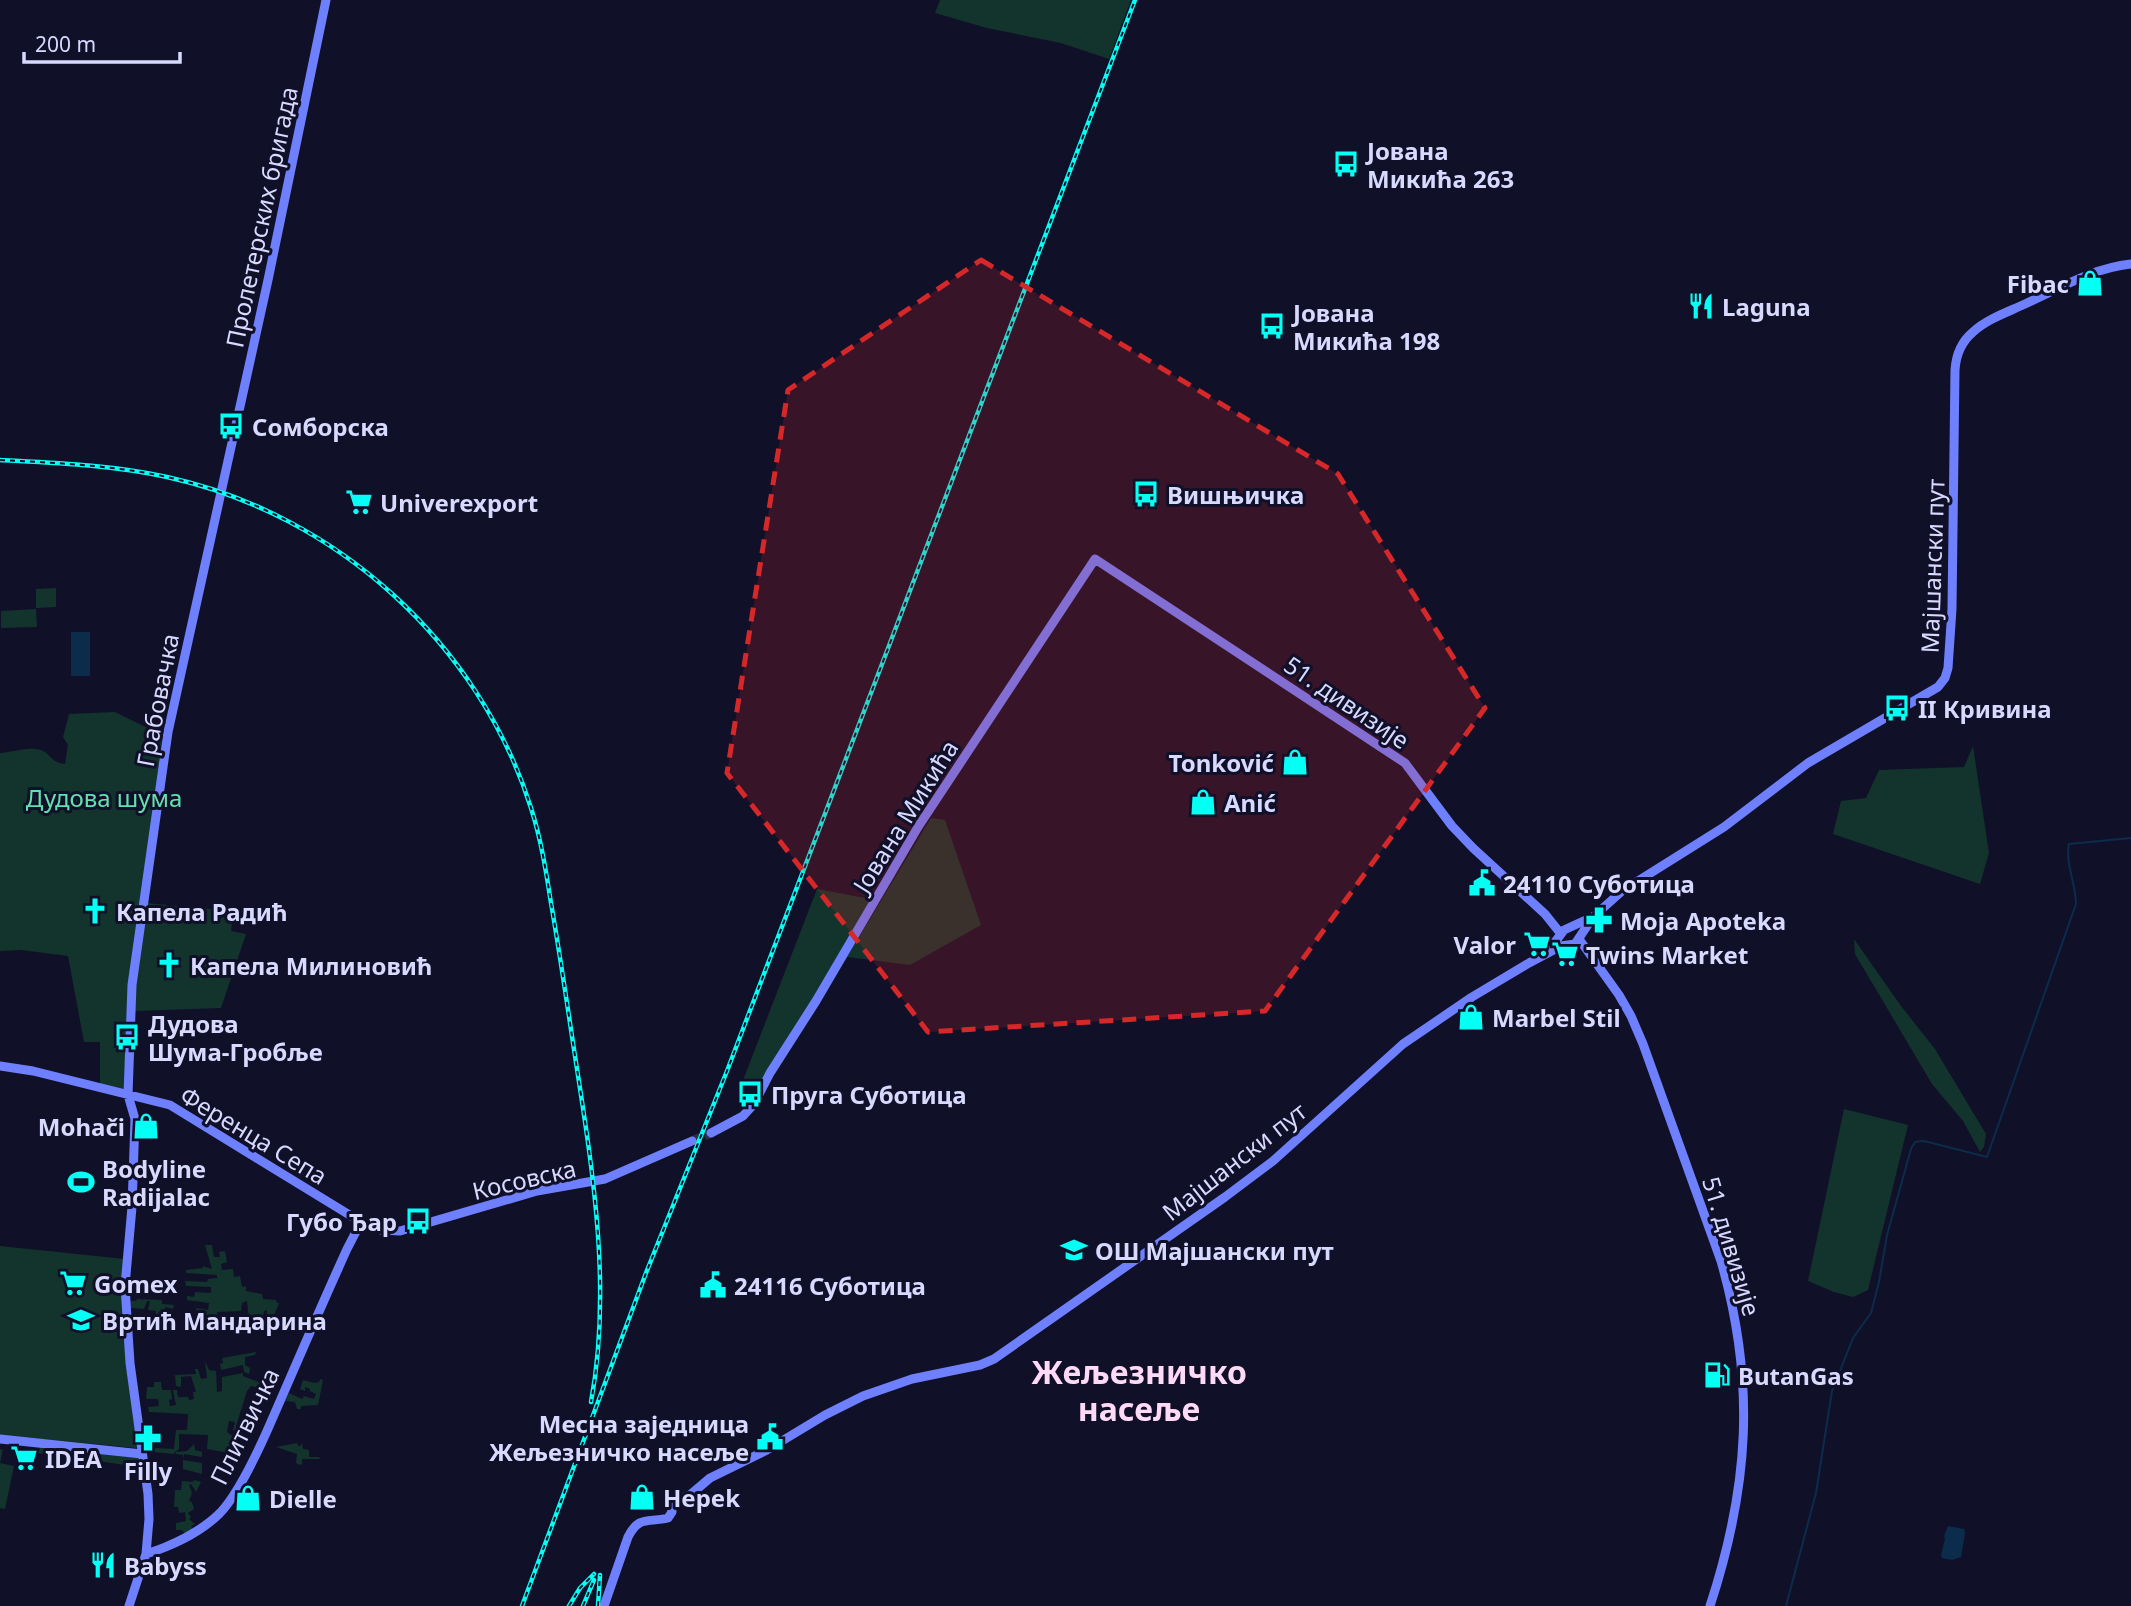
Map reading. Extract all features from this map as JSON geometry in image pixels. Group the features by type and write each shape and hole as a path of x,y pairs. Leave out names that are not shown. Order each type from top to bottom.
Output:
{"street":[{"name":"Пролетерских бригада","path":"232,441 326,0"},
{"name":"Мајшански пут","path":"1579,938 1593,917 1622,891 1730,823 1808,762 1928,695 1942,683 1948,668 1952,609 1955,370 1958,352 1973,331 1996,317 2082,276 2131,264"},
{"name":"Грабовачка","path":"129,1606 146,1554 149,1519 130,1363 125,1286 132,1207 135,1119 128,1095 132,985 168,732 232,441"},
{"name":"51. дивизије","path":"1095,559 1405,763 1433,803 1463,838 1566,931"},
{"name":"Јована Микића","path":"711,1133 743,1116 752,1107 918,827 1095,559"},
{"name":"Мајшански пут","path":"1546,954 1566,931 1593,917"},
{"path":"1566,931 1578,932 1579,938 1575,944 1568,945 1562,941 1566,931"},
{"name":"51. дивизије","path":"1579,938 1619,995 1643,1044 1721,1261 1740,1343 1744,1407 1740,1486 1710,1606"},
{"name":"Мајшански пут","path":"604,1606 633,1528 641,1521 668,1518 672,1512 671,1502 690,1495 710,1478 767,1450 863,1396 912,1379 980,1365 995,1359 1273,1161 1403,1044 1472,998 1546,954 1568,945"},
{"name":"51. дивизије","path":"1568,945 1592,958"},
{"name":"Ференца Сепа","path":"0,1066 33,1071 170,1105 361,1222"},
{"name":"Косовска","path":"361,1222 381,1230 400,1231 537,1191 605,1180 692,1142"},
{"name":"Плитвичка","path":"146,1554 205,1526 222,1511 260,1447 361,1222"},
{"path":"0,1439 142,1454"}],"highlighted area":[{"path":"981,260 1338,474 1485,708 1265,1011 928,1032 727,773 788,390"}],"green space":[{"path":"940,0 1131,0 1109,59 1061,43 987,28 935,13"},
{"path":"56,588 56,607 36,608 36,589"},
{"path":"36,609 37,627 1,628 1,611"},
{"name":"Дудова шума","path":"115,712 162,735 125,1092 100,1088 100,1042 84,1042 68,956 21,950 0,951 0,753 36,749 56,762 65,764 68,745 63,737 69,714"},
{"path":"1973,746 1989,853 1980,884 1833,834 1841,801 1866,798 1879,770 1964,767"},
{"path":"931,818 945,820 981,925 910,965 847,957"},
{"path":"817,889 876,900 756,1088 740,1088"},
{"path":"146,903 220,910 220,914 233,914 231,931 246,934 221,1008 135,1011"},
{"path":"1854,939 1935,1049 1986,1134 1984,1147 1980,1152 1963,1121 1932,1084 1855,954"},
{"path":"1844,1109 1908,1125 1868,1290 1853,1297 1808,1281"},
{"path":"205,1245 212,1245 214,1257 220,1257 219,1252 225,1251 227,1262 221,1264 222,1270 233,1269 234,1277 240,1276 242,1287 246,1286 246,1291 262,1294 263,1299 276,1300 279,1303 275,1313 273,1338 267,1338 267,1310 264,1311 262,1323 255,1329 250,1328 247,1301 242,1303 241,1311 197,1316 196,1308 208,1310 209,1303 187,1300 187,1296 194,1297 195,1292 211,1293 211,1287 186,1286 185,1281 207,1282 208,1279 217,1278 217,1275 186,1273 186,1270 203,1266 212,1269"},
{"path":"0,1246 125,1259 139,1446 136,1448 0,1435"},
{"path":"162,1300 162,1304 174,1305 173,1309 165,1307 164,1326 151,1324 150,1328 144,1328 143,1324 139,1324 139,1320 132,1320 131,1317 155,1318 156,1311 148,1310 150,1301 147,1301 144,1309 131,1308 131,1301"},
{"path":"256,1352 255,1355 245,1357 245,1365 250,1368 249,1374 244,1372 243,1365 221,1370 222,1358"},
{"path":"205,1361 209,1370 216,1371 217,1392 222,1391 222,1377 243,1373 243,1376 272,1387 270,1391 251,1386 236,1426 237,1431 233,1430 235,1422 229,1421 227,1432 239,1441 234,1454 207,1449 208,1435 179,1434 179,1449 173,1454 154,1452 155,1448 174,1449 176,1430 187,1430 188,1414 149,1412 148,1407 159,1406 158,1399 146,1399 147,1387 154,1387 154,1382 161,1382 162,1390 171,1390 170,1406 176,1405 173,1390 177,1390 178,1397 194,1399 193,1392 196,1392 191,1376 181,1377 181,1387 176,1386 175,1375 196,1374 195,1369 198,1369 201,1379 207,1378"},
{"path":"303,1380 315,1383 323,1380 318,1405 301,1406 301,1409 297,1409 295,1402 285,1401 289,1393 302,1399 304,1396 314,1399 316,1394 310,1389 300,1389"},
{"path":"297,1443 300,1446 302,1443 303,1449 309,1450 309,1457 320,1459 302,1459 302,1464 299,1465 296,1463 297,1454 276,1447"},
{"path":"194,1444 195,1450 202,1452 202,1457 184,1454 183,1460 183,1455 176,1452 187,1451"},
{"path":"41,1446 140,1458 141,1467 37,1453"},
{"path":"183,1460 202,1463 202,1474 183,1469"},
{"path":"0,1463 14,1466 5,1509 0,1508"},
{"path":"182,1481 201,1482 196,1492 191,1484 189,1485 192,1493 189,1501 194,1509 188,1513 191,1517 189,1519 195,1524 191,1526 193,1530 185,1534 182,1530 176,1530 176,1523 186,1521 185,1512 179,1513 178,1507 174,1507 175,1490 181,1490"}],"water":[{"path":"71,632 90,632 90,676 71,676"},
{"path":"1948,1526 1964,1529 1965,1533 1961,1557 1952,1560 1942,1558 1941,1555"}],"waterway":[{"path":"1786,1606 1816,1493 1832,1391 1853,1338 1871,1313 1887,1235 1911,1149 1915,1142 1924,1141 1987,1157 2076,904 2068,859 2069,844 2131,838"}],"tunnel":[{"path":"692,1141 711,1133"}],"railway":[{"path":"522,1606 646,1273 727,1071 1135,0"},
{"path":"0,460 105,467 167,477 229,495 288,521 343,554 393,594 438,641 476,692 507,748 531,808 543,855 557,938 597,1222 600,1313 591,1402"},
{"path":"569,1606 580,1588 594,1574"},
{"path":"598,1606 600,1575"},
{"path":"583,1606 594,1580"}],"place":[{"name":"Јована Микића 263","path":"1346,164"},
{"name":"Fibac","path":"2090,283"},
{"name":"Laguna","path":"1701,306"},
{"name":"Јована Микића 198","path":"1272,326"},
{"name":"Сомборска","path":"231,426"},
{"name":"Вишњичка","path":"1146,494"},
{"name":"Univerexport","path":"359,502"},
{"name":"II Кривина","path":"1897,708"},
{"name":"Tonković","path":"1295,762"},
{"name":"Anić","path":"1203,802"},
{"name":"24110 Суботица","path":"1482,883"},
{"name":"Капела Радић","path":"95,911"},
{"name":"Moja Apoteka","path":"1599,920"},
{"name":"Valor","path":"1537,944"},
{"name":"Twins Market","path":"1565,954"},
{"name":"Капела Милиновић","path":"169,965"},
{"name":"Marbel Stil","path":"1471,1017"},
{"name":"Дудова Шума-Гробље","path":"127,1037"},
{"name":"Пруга Суботица","path":"750,1094"},
{"name":"Mohači","path":"146,1126"},
{"name":"Bodyline Radijalac","path":"81,1182"},
{"name":"Губо Ђар","path":"418,1221"},
{"name":"ОШ Мајшански пут","path":"1074,1250"},
{"name":"Gomex","path":"73,1283"},
{"name":"24116 Суботица","path":"713,1285"},
{"name":"Вртић Мандарина","path":"81,1320"},
{"name":"ButanGas","path":"1717,1375"},
{"name":"Месна заједница Жељезничко насеље","path":"770,1437"},
{"name":"Filly","path":"148,1438"},
{"name":"IDEA","path":"24,1458"},
{"name":"Hepek","path":"642,1497"},
{"name":"Dielle","path":"248,1498"},
{"name":"Babyss","path":"103,1565"}],"district":[{"name":"Жељезничко насеље","path":"1139,1390"}]}
